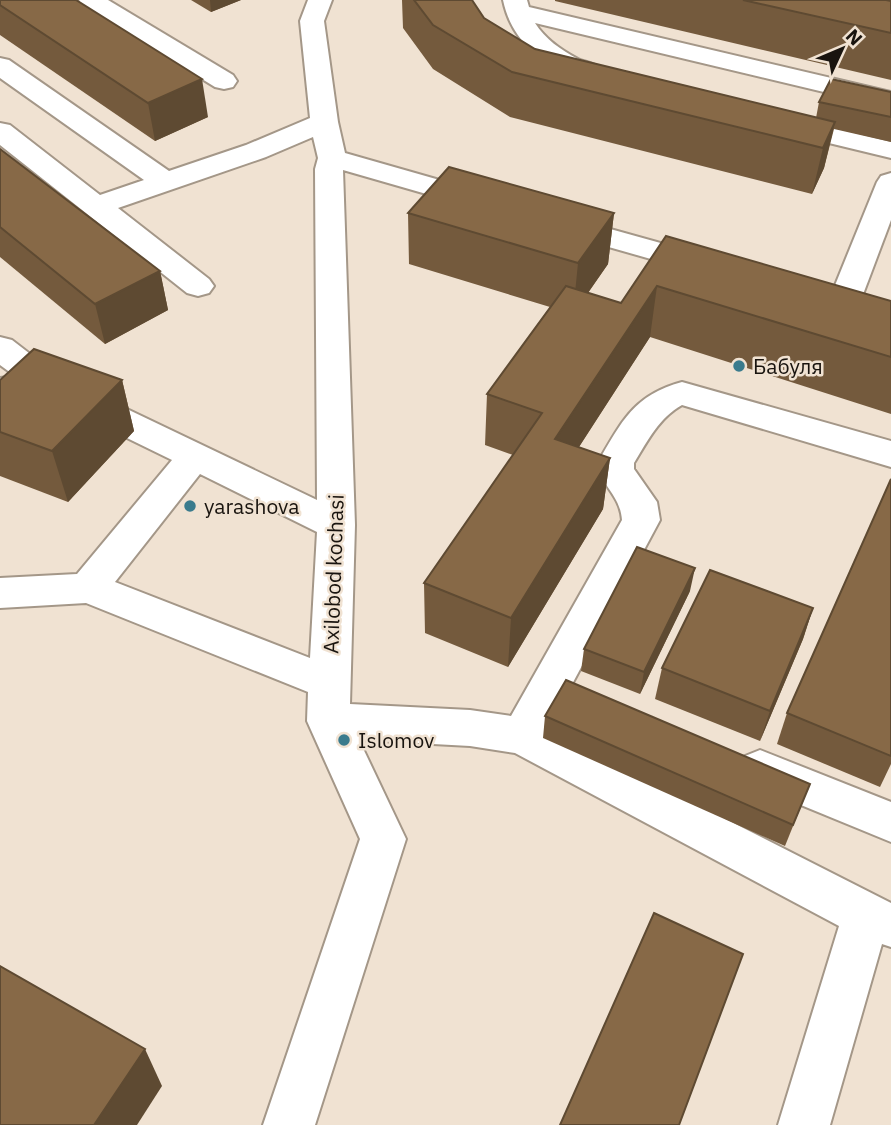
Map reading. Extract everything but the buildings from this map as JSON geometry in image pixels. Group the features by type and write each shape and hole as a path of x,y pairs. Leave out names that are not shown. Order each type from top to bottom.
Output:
{"street":[{"path":"91,0 224,81"},
{"name":"Axilobod kochasi","path":"289,1125 383,839 329,702 336,525 328,140 312,22 320,0"},
{"path":"516,6 537,44 569,66 623,83"},
{"path":"516,6 891,100"},
{"path":"0,66 166,182"},
{"path":"757,117 891,150"},
{"path":"0,131 198,286"},
{"path":"96,206 256,151 328,140 516,211 738,275"},
{"path":"843,305 891,182"},
{"path":"0,348 48,385 336,525"},
{"path":"0,389 48,385"},
{"path":"523,736 571,690 641,520 639,502 616,471 616,462 657,403 668,396 682,393 891,454"},
{"path":"88,588 195,456"},
{"path":"0,593 88,588 329,702 523,736 878,920 804,1125"},
{"path":"728,756 891,822"}],"place":[{"name":"Бабуля","path":"739,366"},
{"name":"yarashova","path":"190,506"},
{"name":"Islomov","path":"344,740"}]}
